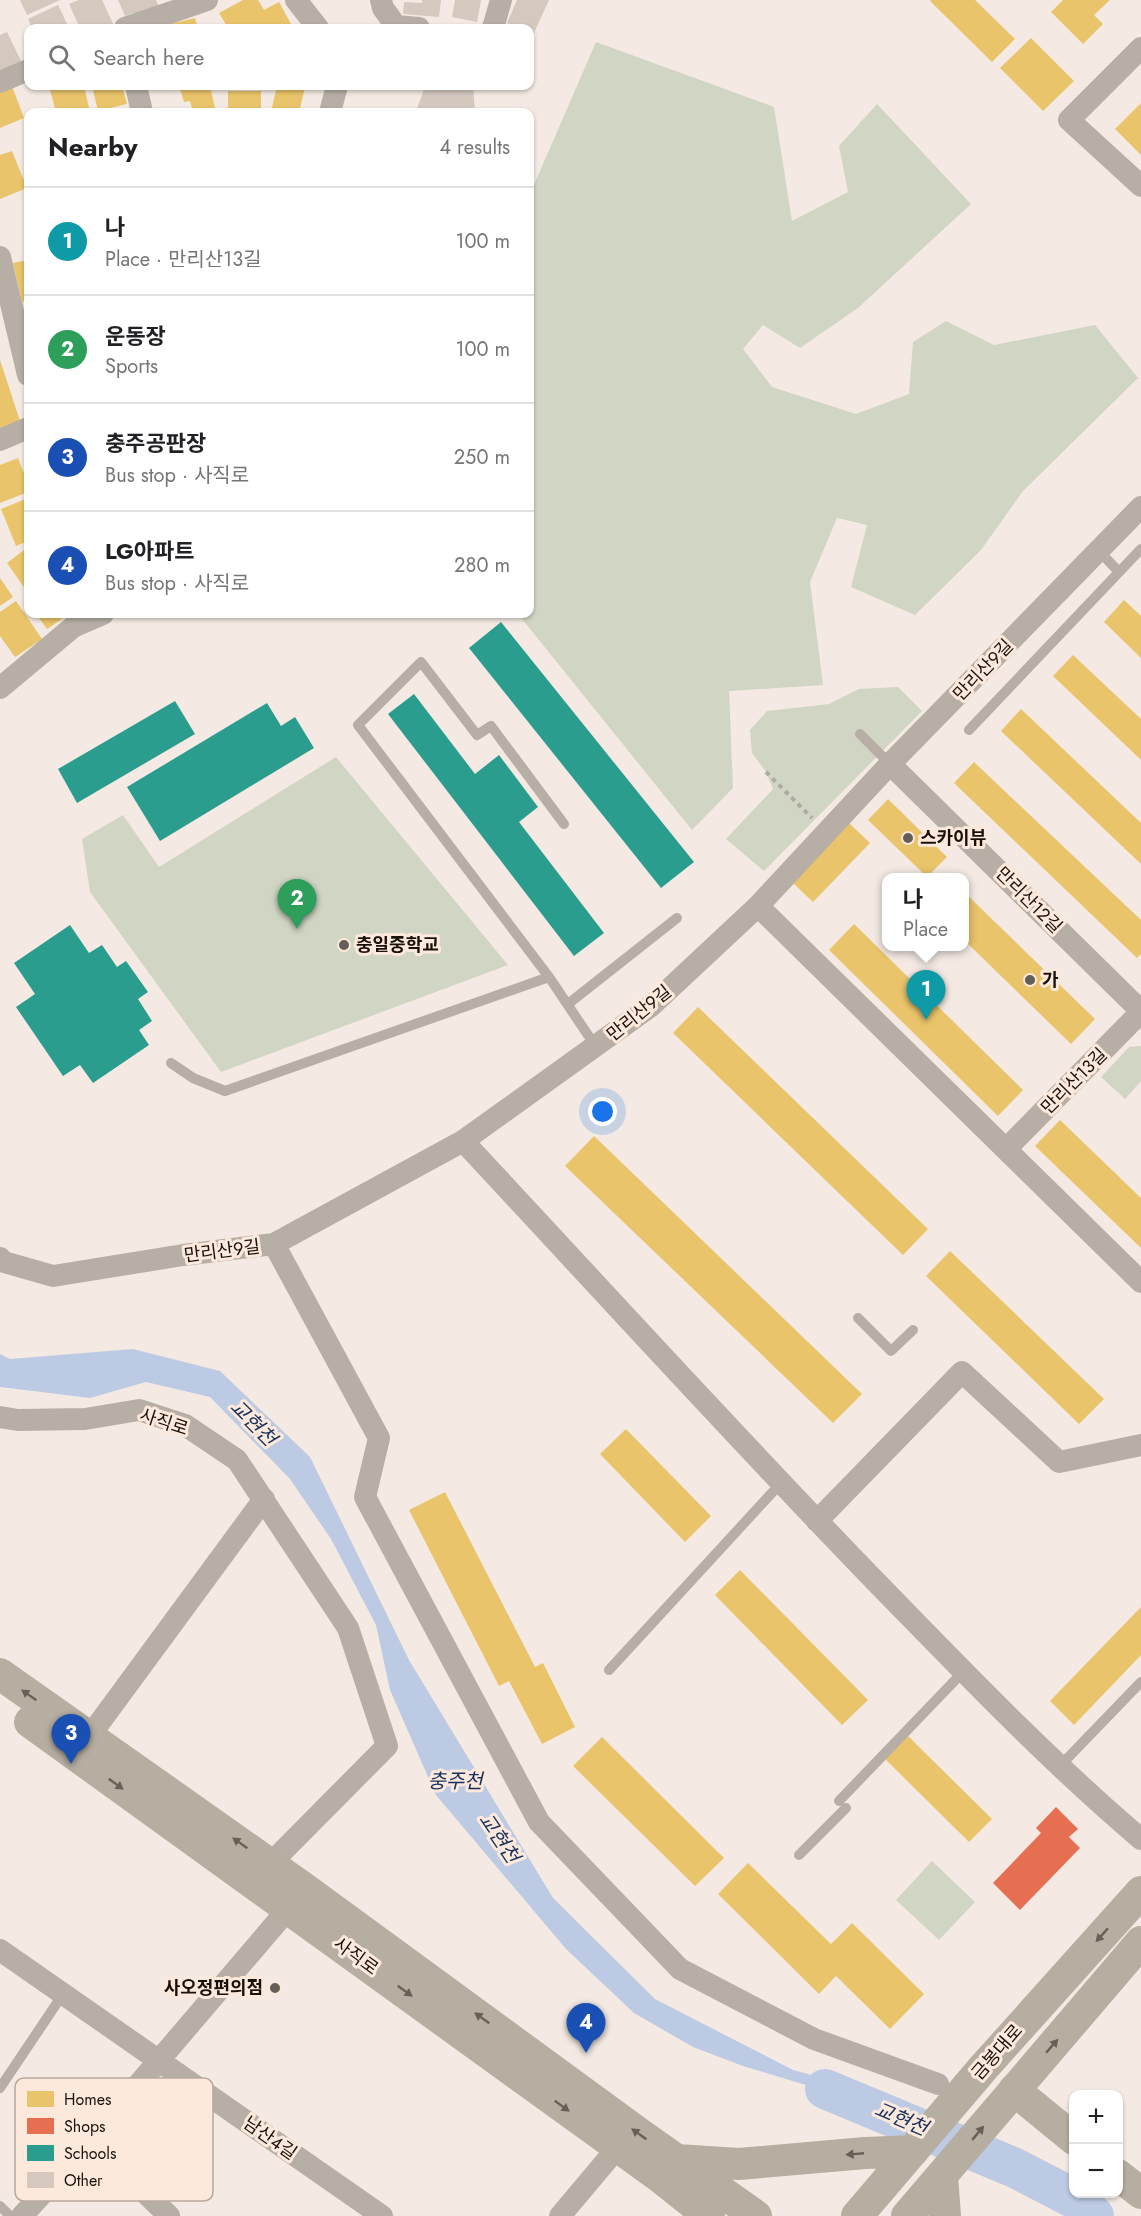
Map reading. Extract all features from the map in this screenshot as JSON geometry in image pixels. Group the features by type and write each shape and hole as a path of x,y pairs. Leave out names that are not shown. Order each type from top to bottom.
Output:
{"street":[{"path":"137,24 207,0"},
{"path":"296,0 315,24"},
{"path":"381,0 383,8 395,24"},
{"path":"494,24 501,0"},
{"path":"1141,48 1069,120 1141,186"},
{"path":"0,82 24,72"},
{"path":"137,90 141,108"},
{"path":"331,108 336,90"},
{"path":"1,272 24,360"},
{"path":"0,440 24,430"},
{"name":"만리산9길","path":"1,1263 53,1276 183,1255 274,1244 463,1141 651,1006 758,906 890,764 1141,507"},
{"path":"0,688 72,620"},
{"name":"만리산12길","path":"890,764 1141,1011"},
{"path":"758,906 1141,1282"},
{"name":"만리산13길","path":"1006,1149 1141,1011"},
{"path":"463,1141 781,1483 963,1672 1059,1768 1141,1839"},
{"path":"274,1244 379,1438 365,1497 539,1822 680,1969 814,2039 938,2084"},
{"path":"817,1521 962,1372 1059,1461 1141,1445"},
{"name":"사직로","path":"0,1417 18,1420 85,1419 139,1410 185,1425 237,1460 348,1628 387,1746 270,1864"},
{"path":"89,1737 264,1499"},
{"name":"사직로","path":"0,1674 270,1864 297,1898 618,2147 668,2169 756,2216"},
{"name":"사직로","path":"0,1701 297,1898 668,2169 709,2216"},
{"name":"금봉대로","path":"857,2216 984,2067 1141,1892"},
{"path":"144,2078 297,1898"},
{"name":"금봉대로","path":"907,2216 1141,1942"},
{"name":"남산4길","path":"0,1950 183,2078"},
{"path":"1014,2090 1069,2135"},
{"name":"남산4길","path":"213,2099 382,2216"},
{"path":"560,2216 618,2147"},
{"path":"675,2216 668,2169 913,2151"},
{"path":"942,2176 945,2216"},
{"path":"1123,2178 1141,2193"},
{"path":"22,2216 36,2201"},
{"path":"154,2201 169,2216"}],"lane":[{"path":"969,730 1141,549"},
{"path":"1099,550 1119,572"},
{"path":"564,824 491,726 477,735 421,662 358,725 549,977 596,1047"},
{"path":"860,734 890,764"},
{"path":"568,1004 677,918"},
{"path":"171,1064 193,1078 225,1091 549,977"},
{"path":"858,1318 891,1351 913,1330"},
{"path":"609,1670 781,1483"},
{"path":"799,1856 842,1804 963,1672"},
{"path":"1059,1768 1141,1682"},
{"path":"0,2088 63,1994"},
{"path":"0,2206 10,2216"}],"path":[{"path":"766,772 814,820"}],"green space":[{"path":"596,42 774,107 792,221 848,192 839,146 877,104 971,204 858,308 800,348 763,325 743,349 772,387 856,414 909,394 913,342 946,321 994,345 1095,325 1138,378 1023,491 981,550 915,615 851,587 867,525 837,518 810,582 823,685 729,691 733,788 692,830 521,618 534,618 534,185"},
{"path":"898,687 922,711 764,871 726,839 773,789 766,772 752,753 750,730 767,711 829,704 859,689"},
{"path":"336,757 508,965 221,1072 90,892 82,839 123,815 159,867"},
{"path":"1141,1046 1141,1081 1125,1099 1101,1077 1129,1047"},
{"path":"932,1861 975,1902 939,1940 896,1900"}],"water":[{"name":"충주천","path":"133,1349 220,1371 310,1457 409,1660 553,1898 655,1999 793,2070 902,2099 868,2113 829,2092 743,2066 693,2047 634,2013 566,1949 436,1795 390,1690 376,1625 331,1539 290,1479 210,1397 146,1382 90,1398 0,1387 0,1354 10,1359"}],"building: Homes":[{"path":"243,0 258,0 264,10 279,2 291,24 226,24 219,13"},
{"path":"931,0 975,0 1015,39 992,62"},
{"path":"1063,0 1110,0 1094,15 1103,24 1083,44 1051,12"},
{"path":"195,18 197,24 169,24"},
{"path":"1031,38 1074,81 1043,111 1000,68"},
{"path":"12,86 24,118 0,128 0,90"},
{"path":"50,90 85,90 89,108 55,108"},
{"path":"93,90 123,90 127,104 97,108"},
{"path":"180,90 211,90 215,108 192,108 190,101 184,102"},
{"path":"276,90 304,90 300,108 272,108"},
{"path":"228,91 261,91 261,108 228,108"},
{"path":"1141,103 1141,155 1115,129"},
{"path":"12,151 24,181 24,189 0,199 0,155"},
{"path":"24,261 24,301 22,302 13,263"},
{"path":"0,360 20,421 0,428"},
{"path":"18,458 24,474 24,494 0,503 0,465"},
{"path":"24,500 24,543 16,546 1,509"},
{"path":"24,550 24,587 7,563"},
{"path":"0,578 13,597 0,606"},
{"path":"1124,600 1141,616 1141,658 1104,622"},
{"path":"16,601 24,613 24,618 28,618 42,639 15,657 0,636 0,612"},
{"path":"39,618 62,618 62,619 47,629"},
{"path":"1073,655 1141,719 1141,760 1053,676"},
{"path":"1021,709 1141,823 1141,864 1001,731"},
{"path":"974,762 1141,920 1141,954 1137,958 954,783"},
{"name":"스카이뷰","path":"888,799 947,857 931,873 923,873 868,820"},
{"path":"849,823 870,843 813,902 793,883"},
{"name":"가","path":"969,897 1095,1019 1071,1044 969,945"},
{"path":"854,924 1023,1090 998,1116 829,950"},
{"path":"698,1007 928,1229 903,1255 673,1033"},
{"path":"1060,1120 1141,1198 1141,1248 1035,1146"},
{"path":"594,1136 862,1394 833,1423 565,1166"},
{"path":"950,1251 1104,1399 1079,1424 926,1276"},
{"path":"626,1429 711,1516 685,1542 600,1454"},
{"path":"445,1492 535,1667 543,1663 575,1727 542,1744 509,1681 499,1686 409,1510"},
{"path":"740,1570 868,1700 842,1725 715,1595"},
{"path":"1141,1607 1141,1655 1074,1725 1050,1701"},
{"path":"908,1736 992,1819 969,1842 885,1759"},
{"path":"602,1737 724,1858 695,1886 573,1766"},
{"path":"748,1863 831,1944 852,1923 924,1994 890,2029 836,1976 819,1994 718,1894"}],"building: Shops":[{"path":"1056,1807 1078,1829 1069,1837 1080,1848 1020,1910 993,1883 1041,1833 1036,1828"}],"building: Schools":[{"path":"501,622 694,862 661,888 469,648"},
{"path":"414,694 475,774 499,755 538,807 519,822 604,933 574,956 388,714"},
{"path":"175,701 195,734 77,803 58,769"},
{"path":"267,703 281,726 295,717 314,748 160,841 127,787"},
{"path":"70,925 89,953 102,945 117,967 126,961 148,992 138,999 152,1021 139,1030 149,1045 93,1083 80,1065 63,1076 16,1007 35,994 14,963"}],"building: Other":[{"path":"20,0 60,0 27,15"},
{"path":"79,0 102,0 113,24 78,24 69,4"},
{"path":"118,0 156,0 160,9 136,20 133,13 125,16"},
{"path":"422,0 441,0 439,17 403,14 404,2 422,3"},
{"path":"455,0 481,0 477,22 452,17"},
{"path":"517,0 549,0 534,33 534,24 507,23"},
{"path":"58,5 67,24 30,24 28,19"},
{"path":"7,32 24,67 0,78 0,35"},
{"path":"424,90 473,90 475,108 417,108"}],"waterway":[{"name":"교현천","path":"825,2089 1015,2168 1075,2199 1094,2216"}],"place":[{"name":"스카이뷰","path":"908,838"},
{"name":"운동장","path":"297,929"},
{"name":"충일중학교","path":"344,945"},
{"name":"가","path":"1030,980"},
{"name":"나","path":"926,1020"},
{"name":"충주공판장","path":"71,1764"},
{"name":"사오정편의점","path":"275,1988"},
{"name":"LG아파트","path":"586,2053"}]}
